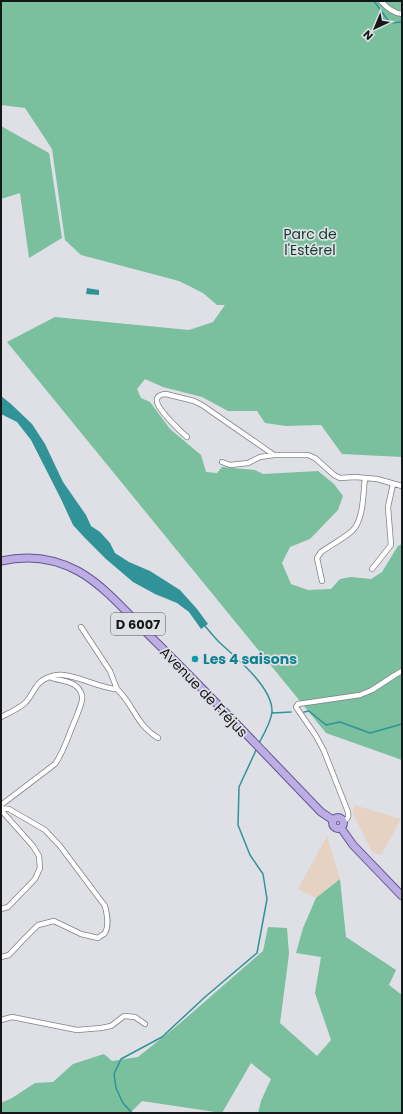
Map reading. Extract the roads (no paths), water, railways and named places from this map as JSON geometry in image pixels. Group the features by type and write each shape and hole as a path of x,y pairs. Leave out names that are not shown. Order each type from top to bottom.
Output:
{"main road":[{"name":"Avenue de Fréjus","path":"1,561 26,558 42,559 63,564 78,571 88,578 111,597 162,648 321,812 333,820 338,818 342,819 342,825"},
{"path":"342,825 353,845 402,896"}],"street":[{"path":"381,1 398,14 402,14"},
{"path":"187,437 168,419 156,401 161,394 194,401 202,405 274,455"},
{"path":"222,462 230,465 248,463 260,457 274,455 308,455 315,458 334,475 340,478 377,479 402,486"},
{"path":"322,581 317,558 318,555 357,525 360,517 365,478"},
{"path":"372,569 390,545 388,507 393,484"},
{"path":"81,627 110,671 118,689 123,694 137,717 150,733 158,738"},
{"path":"342,825 349,815 324,751 316,736 296,707 298,704 360,695 372,690 402,672"},
{"path":"1,717 23,704 30,698 36,686 50,677 62,675 118,689"},
{"path":"1,808 58,760 61,756 79,709 82,696 76,686 70,682 50,677"},
{"path":"1,808 33,846 38,856 40,868 35,879 8,907 1,909"},
{"path":"1,808 9,809 45,830 60,846 105,906 107,915 105,933 98,938 80,934 54,921 38,925 9,956 1,957"},
{"path":"1,1020 12,1017 77,1030 111,1026 124,1016 135,1017 145,1024"}],"water":[{"path":"87,288 99,290 99,295 86,294"},
{"path":"1,396 32,424 45,444 63,482 86,515 91,526 100,532 110,543 115,553 129,562 150,571 180,590 208,624 201,629 189,612 177,603 155,594 133,582 106,559 73,525 31,440 17,422 1,414"}],"waterway":[{"path":"374,1 390,23 402,22"},
{"path":"205,626 219,642 244,665 267,693 271,702 272,712 269,724 259,743"},
{"path":"304,712 309,711 326,725 340,722 370,733 402,724"},
{"path":"272,713 291,712"},
{"path":"132,1113 123,1103 116,1088 114,1074 121,1059 162,1037 205,997 257,953 267,899 263,874 250,855 238,825 239,787 257,748"}],"place":[{"name":"Les 4 saisons","path":"195,659"}],"park label":[{"name":"Parc de l'Estérel","path":"310,242"}]}
